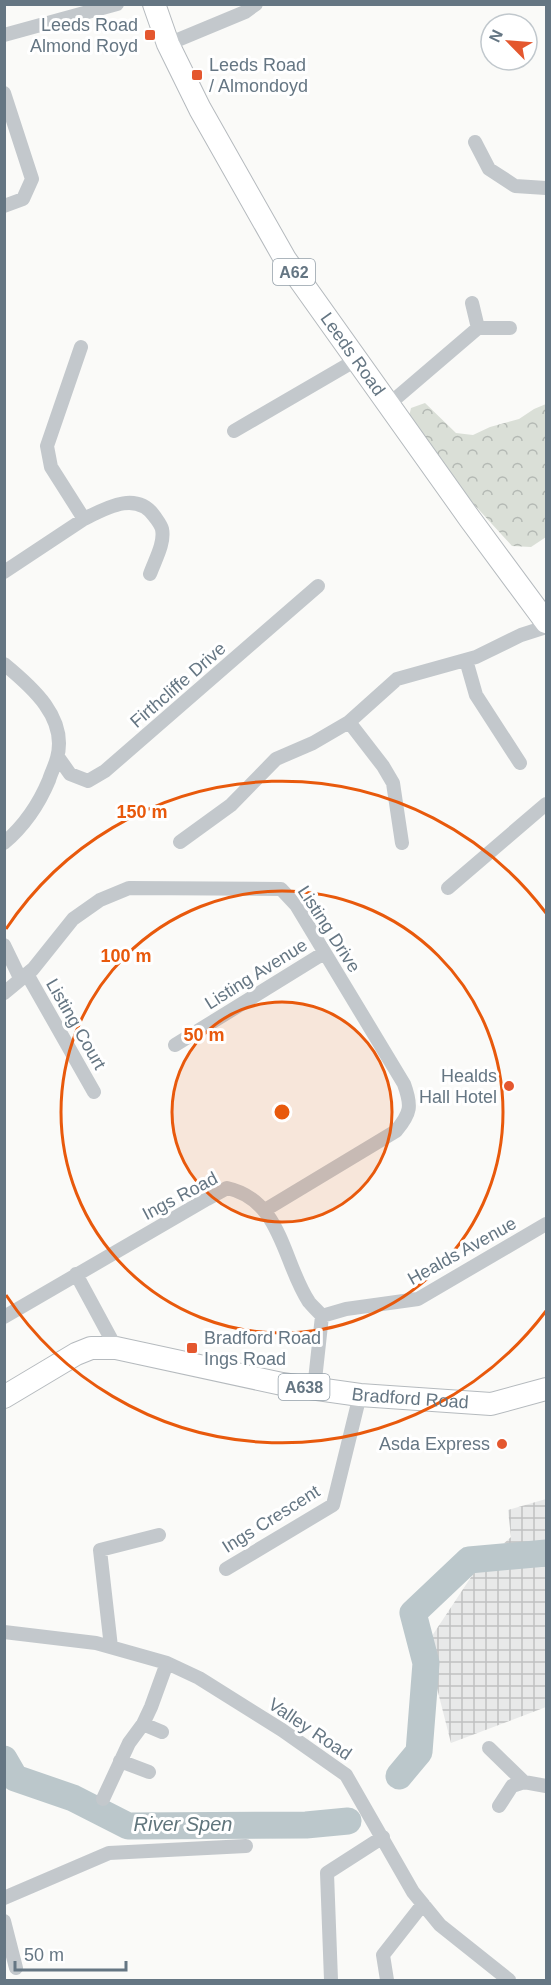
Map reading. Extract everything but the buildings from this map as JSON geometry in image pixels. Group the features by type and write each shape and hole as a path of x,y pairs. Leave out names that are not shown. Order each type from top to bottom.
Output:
{"main road":[{"name":"Leeds Road","path":"154,4 168,44 200,109 285,259 546,622"},
{"name":"Bradford Road","path":"4,1397 91,1348 116,1348 282,1384 360,1395 491,1404 546,1389"},
{"name":"Bradford Road","path":"4,1411 65,1362"}],"street":[{"path":"4,34 117,4"},
{"path":"168,44 246,12 256,4"},
{"path":"4,93 32,179 23,198 4,206"},
{"path":"475,142 489,169 515,186 546,188"},
{"path":"472,303 478,328"},
{"path":"388,405 478,328 510,328"},
{"path":"81,347 47,446 51,467 84,519"},
{"path":"234,431 356,360"},
{"path":"4,572 84,519 107,507 126,502 140,504 151,511 162,527 161,545 150,574"},
{"name":"Firthcliffe Drive","path":"58,757 70,774 88,781 105,771 318,586"},
{"path":"180,842 231,805 276,759 313,743 349,722 398,679 476,657 521,635 546,627"},
{"path":"466,660 476,694 520,763"},
{"path":"4,664 28,683 49,708 59,734 58,757 43,794 21,829 4,843"},
{"path":"349,722 383,766 393,783 402,843"},
{"path":"448,888 546,804"},
{"name":"Listing Drive","path":"4,993 23,976 73,920 99,900 129,888 281,889 294,903 404,1084 410,1101 407,1118 396,1131 265,1210"},
{"name":"Listing Court","path":"4,945 94,1092"},
{"name":"Listing Avenue","path":"176,1045 324,953"},
{"name":"Ings Road","path":"4,1317 227,1188 241,1191 265,1210 309,1301 322,1316"},
{"name":"Healds Avenue","path":"322,1316 346,1309 418,1299 546,1224"},
{"path":"76,1274 116,1348"},
{"path":"314,1389 322,1316"},
{"name":"Ings Crescent","path":"226,1569 333,1505 360,1395"},
{"path":"111,1647 100,1550 159,1531 161,1550"},
{"name":"Valley Road","path":"4,1632 96,1643 167,1663 199,1678 265,1719 346,1775 413,1892 440,1925 509,1980"},
{"path":"103,1799 129,1743 143,1724 151,1707 167,1663"},
{"path":"143,1724 162,1732"},
{"path":"489,1748 524,1782"},
{"path":"120,1761 149,1772"},
{"path":"499,1806 512,1786 524,1782 546,1786"},
{"path":"331,1980 327,1873 382,1838"},
{"path":"4,1898 109,1852 246,1846"},
{"path":"387,1980 383,1955 423,1904"},
{"path":"4,1921 16,1968"}],"shaded area":[{"path":"546,1499 546,1707 451,1743 426,1645 479,1565 511,1537 508,1510"}],"green space":[{"path":"425,403 456,433 473,435 490,427 519,419 546,404 546,537 531,547 512,546 449,477 408,421 411,408"}],"waterway":[{"name":"River Spen","path":"399,1776 419,1752 426,1663 413,1613 469,1560 546,1553"},
{"name":"River Spen","path":"4,1759 15,1778 73,1798 128,1826 306,1825 348,1821"}],"place":[{"name":"Leeds Road Almond Royd","path":"150,35"},
{"name":"Leeds Road / Almondoyd","path":"197,75"},
{"name":"Healds Hall Hotel","path":"509,1086"},
{"name":"Bradford Road Ings Road","path":"192,1348"},
{"name":"Asda Express","path":"502,1444"}]}
